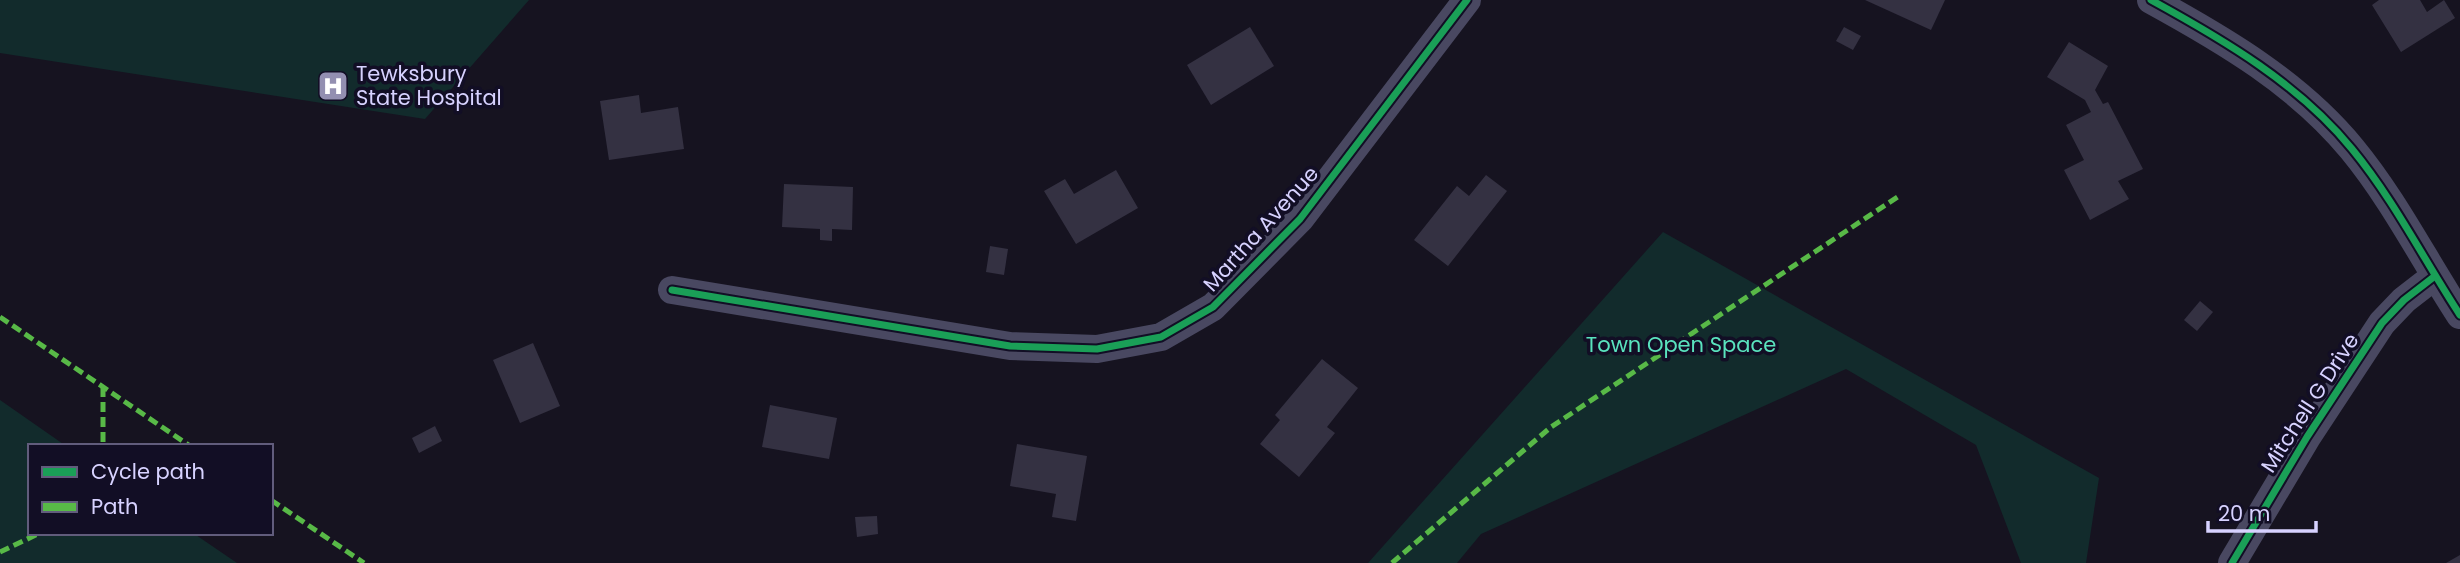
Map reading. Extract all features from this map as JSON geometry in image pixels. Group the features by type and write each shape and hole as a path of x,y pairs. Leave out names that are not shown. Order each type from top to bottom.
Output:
{"street":[{"name":"Martha Avenue","path":"672,290 1010,346 1097,349 1161,337 1213,307 1300,219 1467,0"},
{"path":"2151,0 2247,56 2313,109 2361,160 2460,315"},
{"name":"Mitchell G Drive","path":"2232,563 2307,437 2382,323 2403,300 2435,276"}],"green space":[{"name":"Tewksbury State Hospital","path":"0,0 529,0 425,119 0,53"},
{"name":"Town Open Space","path":"1663,232 2099,478 2086,563 2021,563 1976,445 1846,369 1481,534 1457,563 1368,563"},
{"path":"0,400 63,444 28,444 28,535 196,535 237,563 0,563"}],"building":[{"path":"1865,0 1945,0 1931,30"},
{"path":"2379,0 2420,0 2427,12 2444,0 2455,18 2401,52 2372,5"},
{"path":"1250,27 1274,66 1211,105 1187,65"},
{"path":"1844,27 1861,36 1853,50 1836,41"},
{"path":"2069,42 2108,66 2095,90 2103,104 2108,102 2143,169 2118,181 2129,199 2090,220 2064,170 2084,160 2066,125 2091,112 2085,100 2047,77"},
{"path":"639,95 641,113 678,107 684,149 609,160 600,101"},
{"path":"1116,170 1138,208 1076,244 1044,191 1065,179 1074,194"},
{"path":"1486,175 1507,191 1448,266 1414,240 1457,186 1469,196"},
{"path":"784,184 853,187 852,230 832,229 832,241 820,240 820,229 782,227"},
{"path":"990,246 1008,249 1004,275 986,272"},
{"path":"2200,301 2213,312 2197,331 2184,320"},
{"path":"533,343 560,406 520,423 493,360"},
{"path":"1322,359 1358,388 1327,427 1335,433 1299,477 1260,444 1280,420 1275,415"},
{"path":"770,405 837,418 829,459 762,447"},
{"path":"435,426 442,441 419,453 412,438"},
{"path":"1017,444 1087,456 1076,521 1052,517 1056,494 1010,486"},
{"path":"877,516 878,534 857,537 855,517"},
{"path":"2460,555 2460,563 2446,563"}],"marked path":[{"path":"1392,563 1551,427 1899,196"},
{"path":"0,317 187,444"},
{"path":"103,387 103,444"},
{"path":"273,501 364,563"},
{"path":"0,552 36,535"}],"cycle path":[{"path":"672,290 1010,346 1097,349 1161,337 1213,307 1300,219 1467,0"},
{"path":"2151,0 2259,65 2309,104 2331,126 2382,189 2460,315"},
{"path":"2232,563 2307,437 2382,323 2404,300 2435,276"}],"place":[{"name":"Tewksbury State Hospital","path":"333,86"}]}
